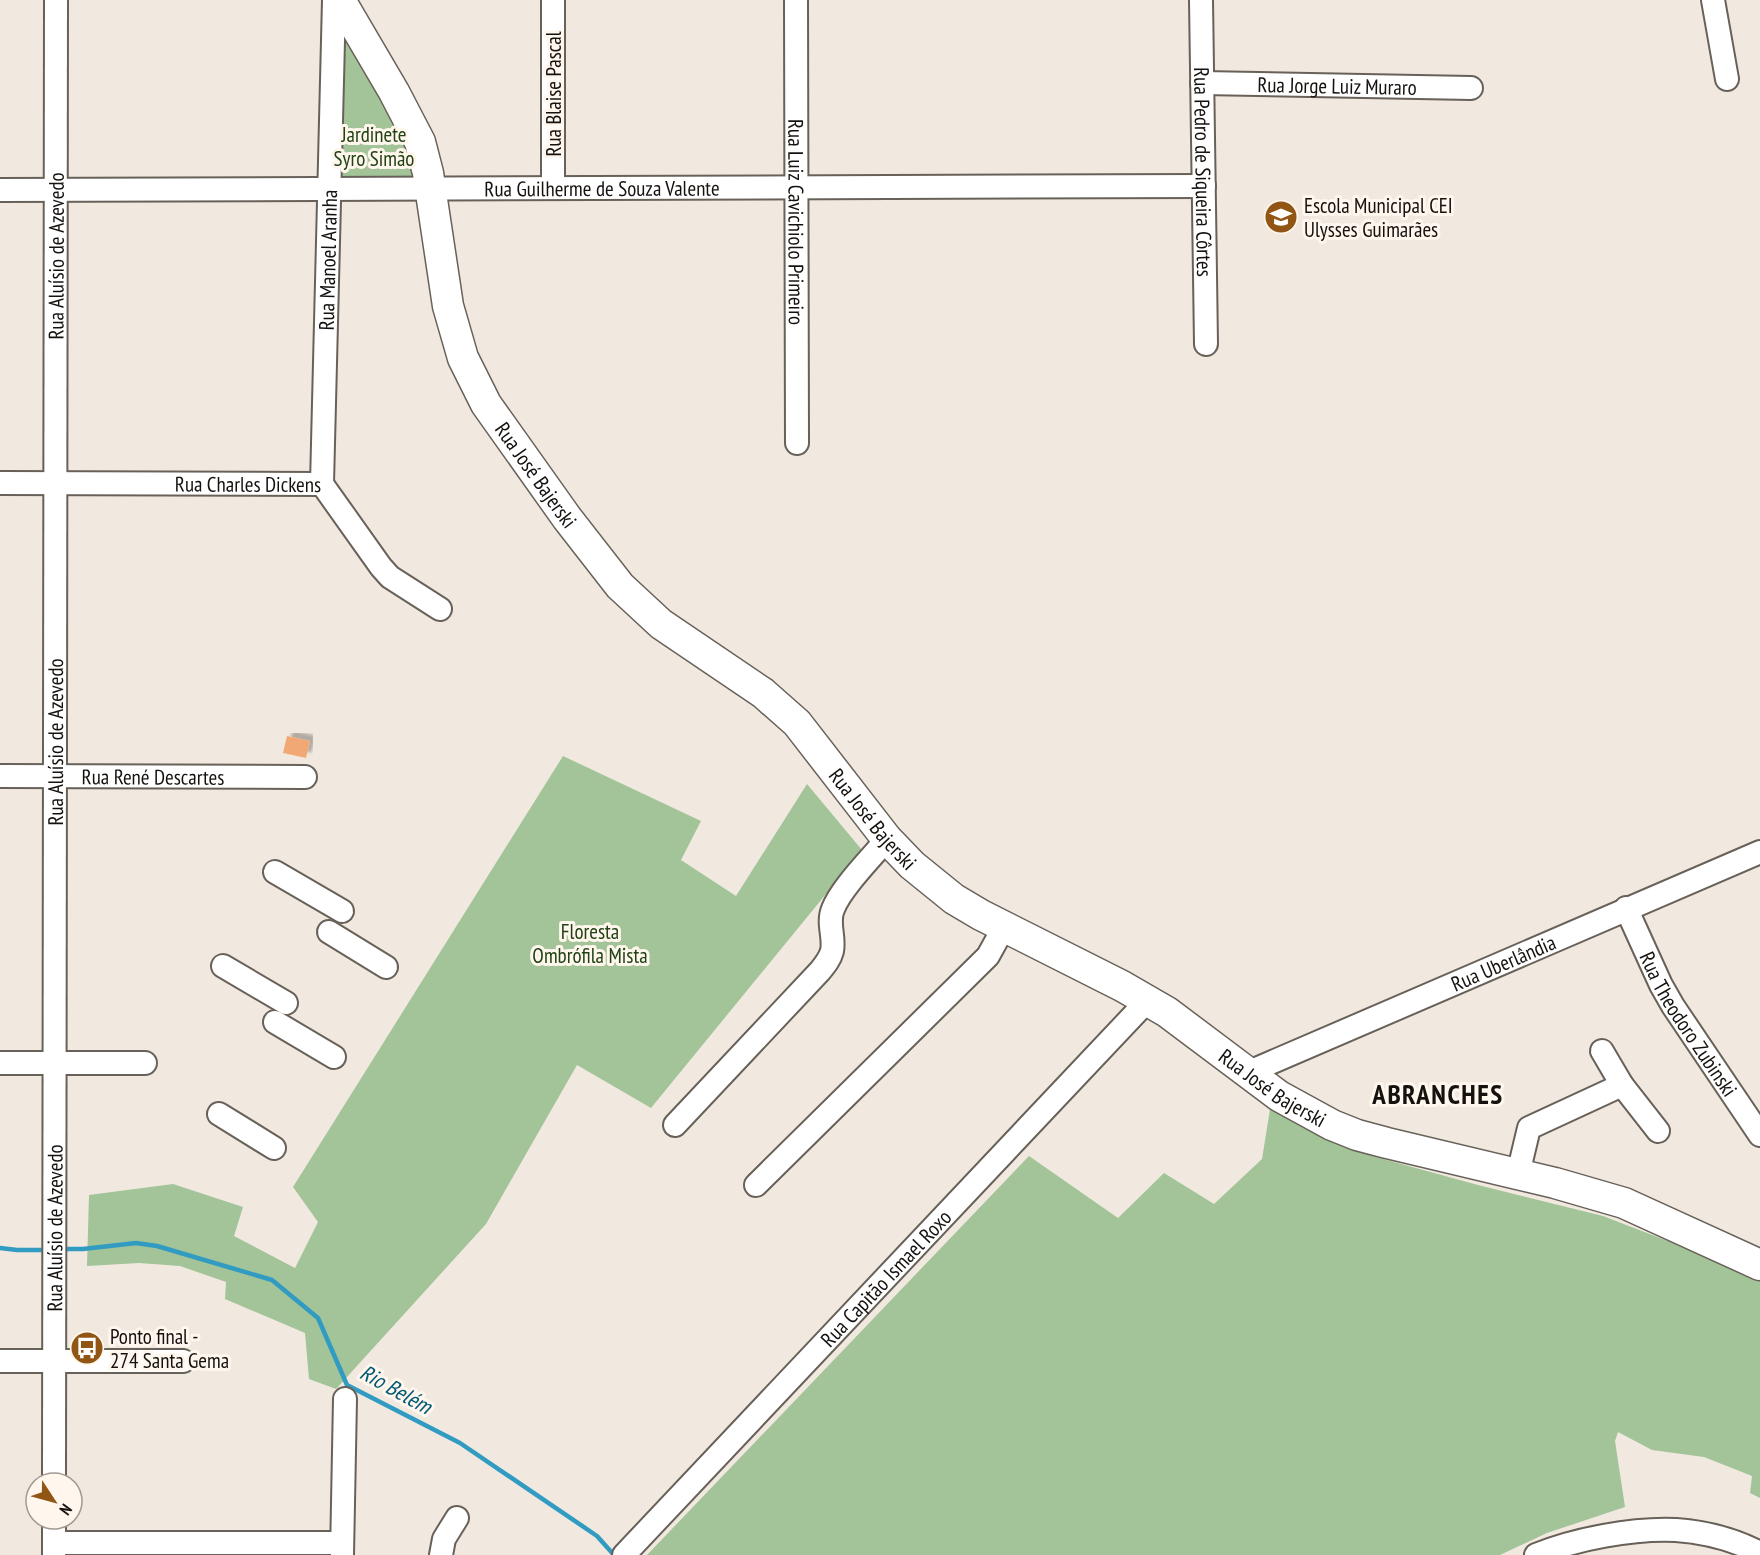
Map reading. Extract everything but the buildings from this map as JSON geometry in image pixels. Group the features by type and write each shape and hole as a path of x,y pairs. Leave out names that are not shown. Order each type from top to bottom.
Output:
{"main road":[{"name":"Rua José Bajerski","path":"339,0 408,117 420,142 425,158 442,273 455,333 472,378 500,426 620,586 661,624 763,693 789,715 811,739 887,838 912,865 954,899 1148,1000 1186,1025 1279,1096 1303,1110 1357,1135 1424,1153 1520,1164 1555,1183 1624,1203 1760,1265"}],"street":[{"name":"Rua Aluísio de Azevedo","path":"54,1471 56,0"},
{"name":"Rua Manoel Aranha","path":"322,484 334,0"},
{"name":"Rua Blaise Pascal","path":"553,0 553,188"},
{"name":"Rua Luiz Cavichiolo Primeiro","path":"796,0 797,443"},
{"name":"Rua Pedro de Siqueira Côrtes","path":"1201,0 1206,344"},
{"path":"1713,0 1727,79"},
{"name":"Rua Jorge Luiz Muraro","path":"1202,83 1471,88"},
{"name":"Rua Guilherme de Souza Valente","path":"0,190 1204,186"},
{"name":"Rua Charles Dickens","path":"0,483 322,484 390,577 440,609"},
{"name":"Rua René Descartes","path":"0,776 304,777"},
{"path":"675,1125 820,971 828,960 833,944 830,921 832,910 850,883 887,838"},
{"name":"Rua Uberlândia","path":"1247,1073 1760,852"},
{"path":"276,872 342,911"},
{"name":"Rua Theodoro Zubinski","path":"1626,908 1661,986 1760,1135"},
{"path":"756,1185 988,956 1004,927"},
{"path":"329,932 386,967"},
{"path":"223,966 286,1003"},
{"name":"Rua Capitão Ismael Roxo","path":"624,1555 1148,1000"},
{"path":"275,1022 334,1057"},
{"path":"1602,1051 1622,1085 1658,1131"},
{"path":"0,1063 145,1063"},
{"path":"1520,1164 1529,1128 1622,1085"},
{"path":"219,1114 274,1148"},
{"path":"0,1361 183,1361"},
{"path":"54,1531 54,1549 342,1549 345,1399"},
{"path":"441,1555 444,1539 458,1518"},
{"path":"1536,1555 1587,1539 1640,1531 1676,1530 1744,1545 1760,1553"}],"green space":[{"name":"Jardinete Syro Simão","path":"342,18 394,107 423,183 337,182"},
{"name":"Floresta Ombrófila Mista","path":"563,756 701,821 681,860 736,896 807,784 862,850 651,1108 577,1065 486,1224 336,1389 309,1379 305,1333 225,1299 226,1282 180,1266 139,1263 87,1266 89,1195 173,1184 243,1207 234,1236 295,1268 318,1222 293,1187"},
{"path":"1271,1103 1372,1156 1603,1216 1760,1278 1760,1498 1750,1493 1752,1476 1704,1457 1652,1450 1618,1432 1615,1441 1625,1507 1547,1533 1500,1555 647,1555 1029,1156 1118,1218 1164,1173 1214,1204 1262,1159"}],"waterway":[{"name":"Rio Belém","path":"62,1249 136,1243 157,1246 272,1280 318,1318 347,1385 460,1443 597,1536 614,1555"},
{"name":"Rio Belém","path":"0,1248 47,1250"}],"place":[{"name":"Escola Municipal CEI Ulysses Guimarães","path":"1281,217"},
{"name":"Ponto final - 274 Santa Gema","path":"87,1348"}],"district":[{"name":"ABRANCHES","path":"1438,1094"}]}
